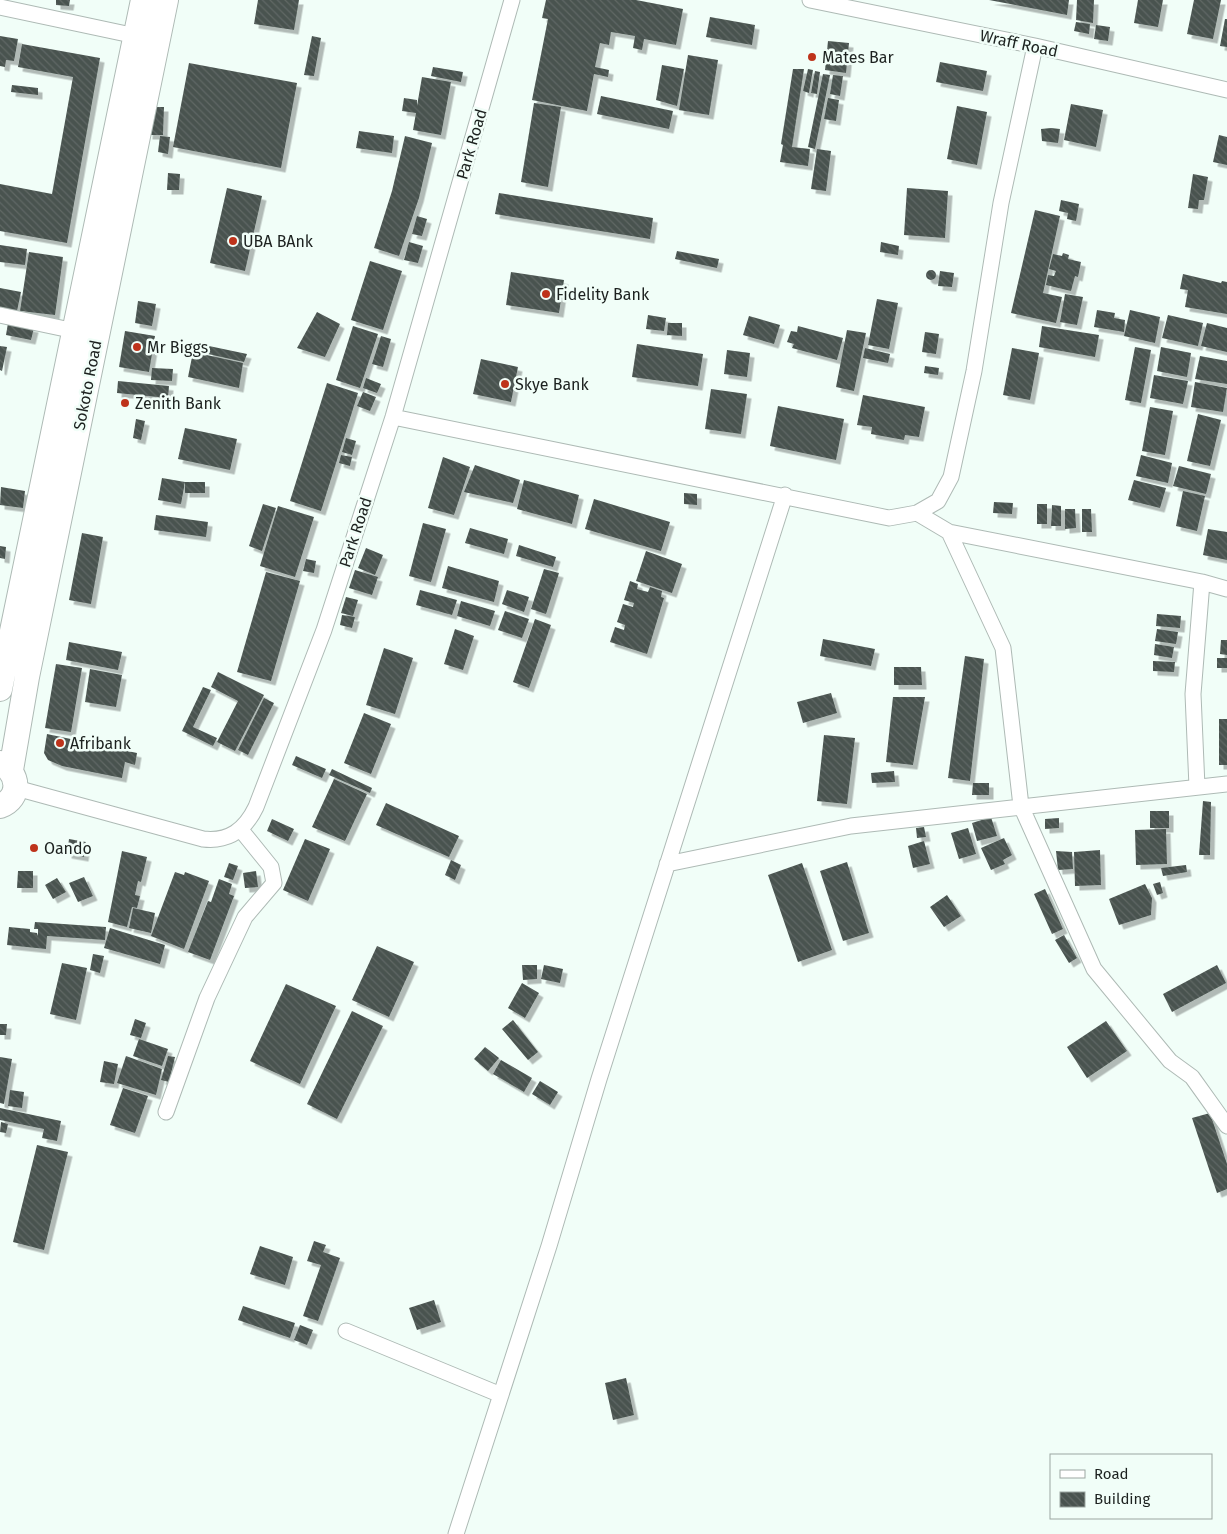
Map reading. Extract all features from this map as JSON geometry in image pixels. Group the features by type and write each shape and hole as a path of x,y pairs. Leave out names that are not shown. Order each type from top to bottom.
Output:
{"main road":[{"name":"Sokoto Road","path":"0,689 143,0"},
{"name":"Sokoto Road","path":"5,793 27,677 166,0"}],"street":[{"name":"Park Road","path":"241,830 247,824 256,807 324,630 393,417 512,0"},
{"name":"Wraff Road","path":"810,0 1035,46 1227,90"},
{"path":"0,7 136,36"},
{"path":"393,417 784,495 889,518 917,513 938,501 951,477 974,371 1001,203 1035,46"},
{"path":"0,315 75,331"},
{"path":"456,1534 784,495"},
{"path":"917,513 949,532 1202,582 1227,589"},
{"path":"949,532 1003,648 1021,806 1094,969 1170,1061 1192,1077 1227,1126"},
{"path":"1197,787 1194,694 1202,582"},
{"path":"667,864 851,826 1227,784"},
{"path":"5,793 202,839 220,840 241,830 271,867 274,883 245,917 207,998 166,1112"},
{"path":"346,1331 501,1396"}],"building":[{"path":"56,0 70,0 69,6 56,5"},
{"path":"258,0 299,0 294,30 254,24"},
{"path":"546,0 636,0 683,9 676,45 644,39 642,50 633,48 635,36 611,32 609,45 600,43 595,67 609,70 608,77 594,74 587,111 532,100 548,19 542,18"},
{"path":"989,0 1069,0 1067,15"},
{"path":"1077,0 1094,0 1093,23 1076,20"},
{"path":"1138,0 1163,0 1158,27 1134,23"},
{"path":"1194,0 1221,0 1213,39 1187,34"},
{"path":"710,17 755,25 752,45 706,37"},
{"path":"1225,19 1227,19 1227,47 1220,46"},
{"path":"1076,22 1090,24 1089,34 1074,31"},
{"path":"1096,25 1110,27 1108,41 1094,39"},
{"path":"0,36 18,39 14,61 6,60 5,67 0,66"},
{"path":"312,36 321,38 314,76 304,75"},
{"path":"828,41 849,43 846,73 825,70"},
{"path":"22,44 100,58 67,243 0,231 0,184 52,194 73,77 18,67"},
{"path":"688,55 718,60 709,115 679,110"},
{"path":"940,62 987,71 983,91 936,82"},
{"path":"189,63 297,83 281,168 173,147"},
{"path":"662,65 684,69 677,106 656,100"},
{"path":"433,67 463,72 461,82 431,76"},
{"path":"793,69 804,69 792,147 810,149 808,166 780,162 783,145 781,144"},
{"path":"808,69 813,70 809,93 803,91"},
{"path":"815,71 820,72 817,94 811,93"},
{"path":"823,74 830,75 815,149 808,147"},
{"path":"833,75 843,76 840,96 830,94"},
{"path":"422,77 451,82 441,135 413,130 416,113 402,111 404,98 417,100 417,106"},
{"path":"12,85 38,88 38,95 11,92"},
{"path":"601,96 673,111 669,129 597,114"},
{"path":"828,98 839,100 836,121 824,119"},
{"path":"534,103 561,107 548,187 521,182"},
{"path":"1071,104 1103,110 1096,147 1064,140"},
{"path":"957,106 987,112 977,165 947,159"},
{"path":"150,107 164,107 163,135 148,135"},
{"path":"1041,129 1060,129 1058,143 1042,141"},
{"path":"359,131 394,136 392,153 356,148"},
{"path":"1219,135 1227,137 1227,165 1213,162"},
{"path":"160,136 170,137 168,154 158,152"},
{"path":"405,136 432,143 419,198 399,256 374,248 392,191"},
{"path":"817,149 831,151 826,191 811,189"},
{"path":"168,173 180,174 179,190 167,190"},
{"path":"1193,174 1208,177 1204,200 1199,200 1198,209 1188,208"},
{"path":"227,188 262,196 245,271 210,263"},
{"path":"907,188 948,191 945,238 904,235"},
{"path":"499,193 653,218 650,239 495,214"},
{"path":"1061,200 1079,204 1076,221 1067,219 1068,213 1059,211"},
{"path":"1035,210 1060,216 1043,293 1062,297 1056,323 1011,313"},
{"path":"417,216 427,219 422,236 412,234"},
{"path":"409,242 423,246 418,263 404,260"},
{"path":"881,242 899,246 898,255 880,252"},
{"path":"0,245 27,249 25,265 0,262"},
{"path":"677,251 719,259 717,268 675,259"},
{"path":"29,252 63,257 55,315 20,311"},
{"path":"1063,253 1069,255 1068,259 1081,262 1078,277 1075,276 1071,291 1046,285 1048,275 1054,276 1056,271 1049,269 1053,254 1062,256"},
{"path":"370,261 402,271 383,330 351,320"},
{"path":"931,270 936,275 931,280 926,275"},
{"path":"940,271 954,273 952,287 938,286"},
{"path":"511,272 564,280 559,313 506,305"},
{"path":"1183,274 1221,283 1222,281 1227,282 1227,314 1185,307 1188,290 1180,289"},
{"path":"0,288 21,292 17,311 0,307"},
{"path":"1065,294 1083,297 1077,325 1060,322"},
{"path":"877,299 898,303 889,349 868,345"},
{"path":"138,301 156,304 152,326 135,323"},
{"path":"1097,310 1115,313 1114,318 1125,320 1124,332 1094,327"},
{"path":"1130,310 1160,317 1155,343 1124,336"},
{"path":"317,312 340,324 325,357 297,348"},
{"path":"648,315 666,318 664,331 646,329"},
{"path":"1168,315 1203,323 1198,346 1162,338"},
{"path":"749,316 780,325 774,344 743,335"},
{"path":"8,323 34,328 31,340 6,335"},
{"path":"668,323 682,323 682,336 667,335"},
{"path":"1207,323 1227,328 1227,352 1201,346"},
{"path":"353,326 378,334 360,388 336,380"},
{"path":"798,326 843,338 837,360 792,348 794,344 787,342 791,331 797,332"},
{"path":"1042,326 1099,335 1095,357 1039,347"},
{"path":"847,330 866,333 854,391 836,387"},
{"path":"125,331 155,336 149,372 119,367"},
{"path":"925,332 939,334 936,354 922,352"},
{"path":"381,336 391,339 383,367 372,364"},
{"path":"637,344 703,354 698,386 632,377"},
{"path":"0,346 7,347 2,371 0,370"},
{"path":"209,346 247,354 244,362 208,354"},
{"path":"1135,347 1151,350 1141,403 1125,400"},
{"path":"1161,347 1191,353 1187,377 1157,371"},
{"path":"865,348 890,354 888,363 863,358"},
{"path":"1012,348 1039,353 1030,400 1003,395"},
{"path":"727,350 750,353 747,377 724,374"},
{"path":"193,352 243,363 239,388 188,377"},
{"path":"1200,356 1227,361 1227,384 1195,379"},
{"path":"481,359 518,367 511,402 473,394"},
{"path":"925,366 939,368 938,375 924,373"},
{"path":"152,368 173,369 172,381 151,380"},
{"path":"1154,375 1188,381 1183,404 1150,398"},
{"path":"366,378 381,384 377,393 363,388"},
{"path":"118,381 169,386 168,398 117,393"},
{"path":"1195,382 1227,388 1223,412 1191,407"},
{"path":"327,383 358,393 321,511 290,501"},
{"path":"711,389 747,394 741,434 705,429"},
{"path":"363,392 376,397 370,411 357,406"},
{"path":"863,395 925,407 919,437 905,435 904,440 871,434 872,427 857,425"},
{"path":"778,406 844,419 836,460 770,446"},
{"path":"1150,407 1173,411 1165,455 1142,451"},
{"path":"1198,414 1221,420 1210,466 1187,461"},
{"path":"136,419 145,421 141,440 133,438"},
{"path":"185,428 237,439 230,470 178,459"},
{"path":"346,438 356,441 352,455 342,452"},
{"path":"341,455 352,457 350,466 339,463"},
{"path":"1141,455 1172,463 1168,483 1136,476"},
{"path":"443,457 470,467 454,515 428,508"},
{"path":"475,465 520,480 513,503 464,492"},
{"path":"1179,466 1211,474 1206,494 1173,486"},
{"path":"162,478 185,482 181,504 158,500"},
{"path":"524,480 579,495 572,524 517,509"},
{"path":"1134,480 1166,488 1160,508 1128,500"},
{"path":"185,482 205,482 205,493 185,493"},
{"path":"1,487 25,491 23,508 0,505"},
{"path":"1183,491 1205,496 1197,531 1176,526"},
{"path":"684,493 697,494 697,505 684,504"},
{"path":"594,499 670,522 661,551 585,529"},
{"path":"994,502 1013,503 1012,514 993,513"},
{"path":"263,504 276,508 262,551 249,546"},
{"path":"1037,504 1047,504 1047,524 1037,524"},
{"path":"1052,505 1061,506 1061,526 1051,526"},
{"path":"278,506 314,517 295,577 260,566"},
{"path":"1065,509 1075,509 1076,528 1065,529"},
{"path":"1082,509 1091,509 1092,532 1082,532"},
{"path":"156,515 208,522 206,537 154,530"},
{"path":"423,523 446,529 431,582 409,576"},
{"path":"470,528 508,539 504,554 465,543"},
{"path":"1208,529 1227,532 1227,560 1203,555"},
{"path":"82,533 103,537 91,604 69,600"},
{"path":"519,545 556,557 553,567 516,556"},
{"path":"0,546 6,547 5,559 0,558"},
{"path":"366,548 383,555 375,575 358,568"},
{"path":"646,551 682,564 672,593 636,581"},
{"path":"306,559 316,561 314,573 303,571"},
{"path":"448,566 499,581 494,602 442,588"},
{"path":"544,569 559,573 546,614 531,609"},
{"path":"355,570 378,577 372,595 349,588"},
{"path":"266,572 300,581 271,681 237,672"},
{"path":"630,581 638,584 637,589 648,592 650,587 662,591 661,597 664,598 647,654 610,642 615,627 624,630 625,625 617,622 623,604 633,607 634,603 624,600"},
{"path":"420,590 457,600 452,615 416,605"},
{"path":"507,590 529,597 524,612 502,604"},
{"path":"346,597 358,600 353,616 341,613"},
{"path":"461,601 495,611 490,626 457,616"},
{"path":"505,611 529,619 522,638 498,630"},
{"path":"1157,614 1181,616 1180,628 1156,626"},
{"path":"342,615 355,617 352,628 340,625"},
{"path":"535,619 551,625 529,688 513,682"},
{"path":"455,629 474,636 463,670 444,664"},
{"path":"1157,629 1178,632 1176,644 1155,641"},
{"path":"823,639 875,649 871,666 820,656"},
{"path":"1221,640 1227,640 1227,655 1220,654"},
{"path":"69,642 122,652 118,670 66,660"},
{"path":"1155,644 1174,647 1172,658 1154,655"},
{"path":"384,648 413,658 395,714 366,705"},
{"path":"965,656 984,659 970,781 948,778"},
{"path":"1217,658 1227,658 1227,668 1217,668"},
{"path":"1153,661 1175,662 1174,672 1153,671"},
{"path":"56,664 82,668 71,732 45,728"},
{"path":"894,667 921,667 922,685 894,685"},
{"path":"90,669 122,675 116,707 85,702"},
{"path":"218,672 264,695 235,751 217,742 238,701 211,687"},
{"path":"203,687 211,690 193,727 217,738 213,746 182,731"},
{"path":"831,693 837,713 803,723 797,702"},
{"path":"893,697 925,697 913,765 886,762"},
{"path":"264,698 274,703 248,755 238,750"},
{"path":"364,713 391,724 371,774 344,763"},
{"path":"1219,719 1227,719 1227,765 1219,765"},
{"path":"47,734 137,753 135,765 125,762 122,778 62,766 48,760 44,753"},
{"path":"824,735 855,738 847,804 817,801"},
{"path":"296,756 326,769 322,778 292,765"},
{"path":"332,769 372,788 370,793 329,775"},
{"path":"894,771 895,782 872,783 871,773"},
{"path":"334,779 367,794 345,841 312,827"},
{"path":"973,783 989,783 989,795 972,795"},
{"path":"1203,801 1211,802 1210,855 1199,855"},
{"path":"386,803 459,836 449,857 376,825"},
{"path":"1150,811 1169,811 1169,828 1150,828"},
{"path":"991,817 997,836 977,841 972,823"},
{"path":"1059,818 1059,828 1045,829 1045,819"},
{"path":"272,819 294,829 288,841 267,831"},
{"path":"924,827 926,837 917,838 916,828"},
{"path":"968,828 976,854 959,859 951,833"},
{"path":"1166,829 1167,864 1136,865 1135,830"},
{"path":"1004,838 1012,855 1003,860 1005,864 991,870 981,848"},
{"path":"69,839 86,842 84,857 67,854"},
{"path":"305,839 330,849 308,901 283,890"},
{"path":"924,841 930,864 913,868 908,846"},
{"path":"1100,850 1101,885 1075,886 1074,852"},
{"path":"122,851 147,857 141,882 138,881 135,895 140,896 137,908 132,907 127,927 108,922"},
{"path":"1056,851 1072,852 1073,869 1058,870"},
{"path":"451,860 461,865 455,880 445,875"},
{"path":"847,862 869,933 843,941 820,871"},
{"path":"229,863 238,866 233,880 224,877"},
{"path":"802,863 832,950 798,962 768,875"},
{"path":"1186,865 1187,872 1163,876 1161,868"},
{"path":"18,871 33,871 33,888 17,888"},
{"path":"256,871 258,887 245,888 243,873"},
{"path":"175,872 184,875 185,872 209,881 184,949 151,936"},
{"path":"84,877 93,896 78,902 69,883"},
{"path":"57,878 66,892 53,899 45,885"},
{"path":"219,879 232,884 229,894 234,896 210,960 188,952 208,901 211,902"},
{"path":"1160,882 1163,893 1157,895 1153,884"},
{"path":"1145,884 1152,898 1151,915 1119,925 1109,899"},
{"path":"1045,889 1063,929 1052,934 1034,894"},
{"path":"947,895 961,916 944,927 930,907"},
{"path":"133,908 155,913 151,933 129,928"},
{"path":"35,922 106,927 105,940 47,936 46,949 7,945 9,927 30,929 30,932 37,933 38,936 38,929 34,929"},
{"path":"110,928 165,945 160,964 104,948"},
{"path":"1064,935 1077,958 1069,963 1055,940"},
{"path":"377,946 414,962 389,1017 352,1000"},
{"path":"93,954 104,956 100,973 90,970"},
{"path":"62,963 87,968 76,1020 50,1014"},
{"path":"522,965 537,965 537,979 523,980"},
{"path":"544,965 563,969 560,983 541,979"},
{"path":"1217,965 1226,983 1172,1012 1163,994"},
{"path":"522,983 539,993 525,1018 508,1008"},
{"path":"286,984 336,1006 300,1084 250,1061"},
{"path":"352,1011 383,1026 337,1119 307,1104"},
{"path":"135,1019 146,1023 141,1038 130,1035"},
{"path":"513,1020 538,1052 528,1060 502,1029"},
{"path":"1106,1021 1127,1051 1087,1078 1067,1047"},
{"path":"0,1024 7,1024 6,1035 0,1035"},
{"path":"139,1039 168,1049 162,1066 133,1056"},
{"path":"485,1047 499,1058 488,1071 474,1059"},
{"path":"126,1056 162,1069 156,1095 117,1083"},
{"path":"168,1056 175,1057 169,1082 161,1080"},
{"path":"0,1057 12,1059 4,1104 0,1103"},
{"path":"501,1060 532,1078 524,1092 493,1074"},
{"path":"104,1061 118,1064 114,1084 100,1082"},
{"path":"540,1081 558,1092 550,1105 532,1094"},
{"path":"123,1088 148,1096 135,1133 110,1125"},
{"path":"10,1090 24,1092 22,1108 8,1106"},
{"path":"0,1108 61,1121 57,1141 42,1138 44,1129 0,1120"},
{"path":"1210,1113 1227,1164 1227,1189 1217,1193 1192,1118"},
{"path":"1,1122 8,1124 6,1133 0,1132"},
{"path":"37,1145 68,1152 44,1250 13,1242"},
{"path":"314,1241 326,1245 323,1252 340,1258 318,1321 303,1316 321,1265 307,1261"},
{"path":"260,1246 293,1257 285,1285 250,1274"},
{"path":"434,1300 441,1322 417,1330 409,1308"},
{"path":"243,1306 295,1323 290,1338 238,1320"},
{"path":"300,1325 313,1330 307,1345 294,1340"},
{"path":"626,1378 634,1415 613,1420 605,1383"}],"place":[{"name":"Mates Bar","path":"812,57"},
{"name":"UBA BAnk","path":"233,241"},
{"name":"Fidelity Bank","path":"546,294"},
{"name":"Mr Biggs","path":"137,347"},
{"name":"Skye Bank","path":"505,384"},
{"name":"Zenith Bank","path":"125,403"},
{"name":"Afribank","path":"60,743"},
{"name":"Oando","path":"34,848"}]}
